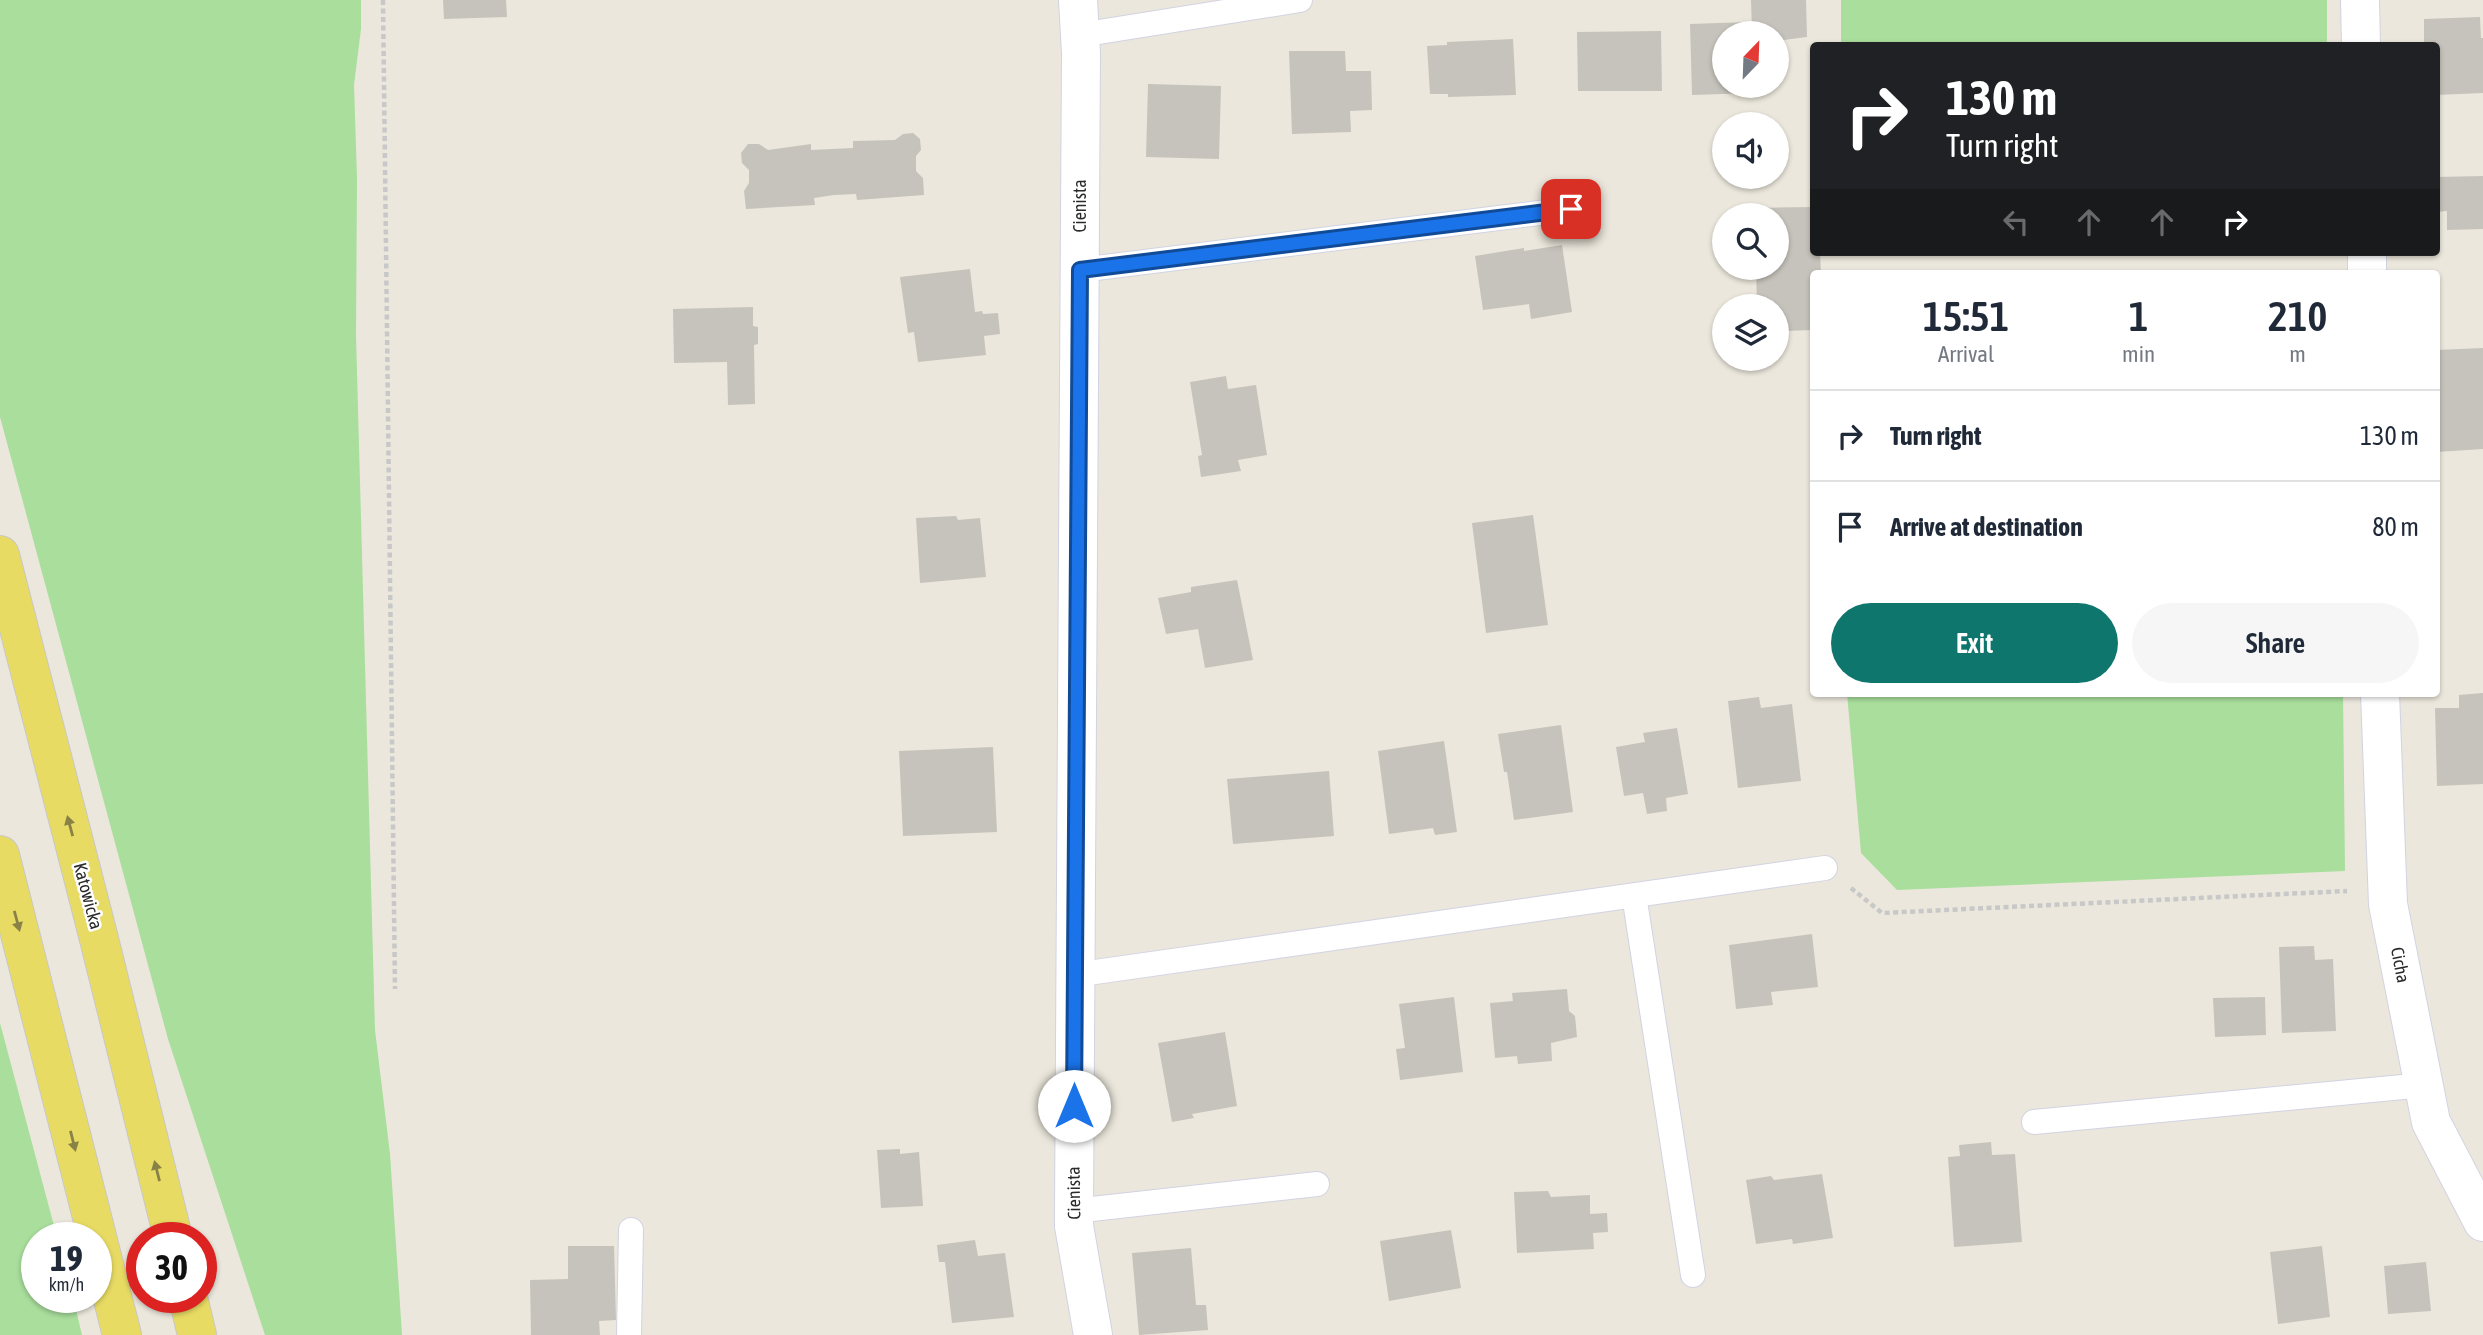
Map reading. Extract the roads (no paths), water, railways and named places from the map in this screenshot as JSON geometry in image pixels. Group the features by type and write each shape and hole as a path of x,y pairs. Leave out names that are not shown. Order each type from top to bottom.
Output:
{"main road":[{"name":"Katowicka","path":"0,555 169,1222"},
{"path":"0,855 122,1335"},
{"path":"192,1313 197,1335"}],"street":[{"path":"2360,0 2361,42"},
{"name":"Cienista","path":"1079,17 1074,1226 1093,1335"},
{"name":"Cicha","path":"2380,697 2388,904 2431,1122 2483,1222"}],"lane":[{"path":"1079,17 1300,0"},
{"path":"1080,270 1571,209"},
{"path":"1074,975 1825,867"},
{"path":"1634,895 1693,1275"},
{"path":"2034,1122 2424,1085"},
{"path":"1074,1211 1317,1184"},
{"path":"629,1335 631,1230"}]}
